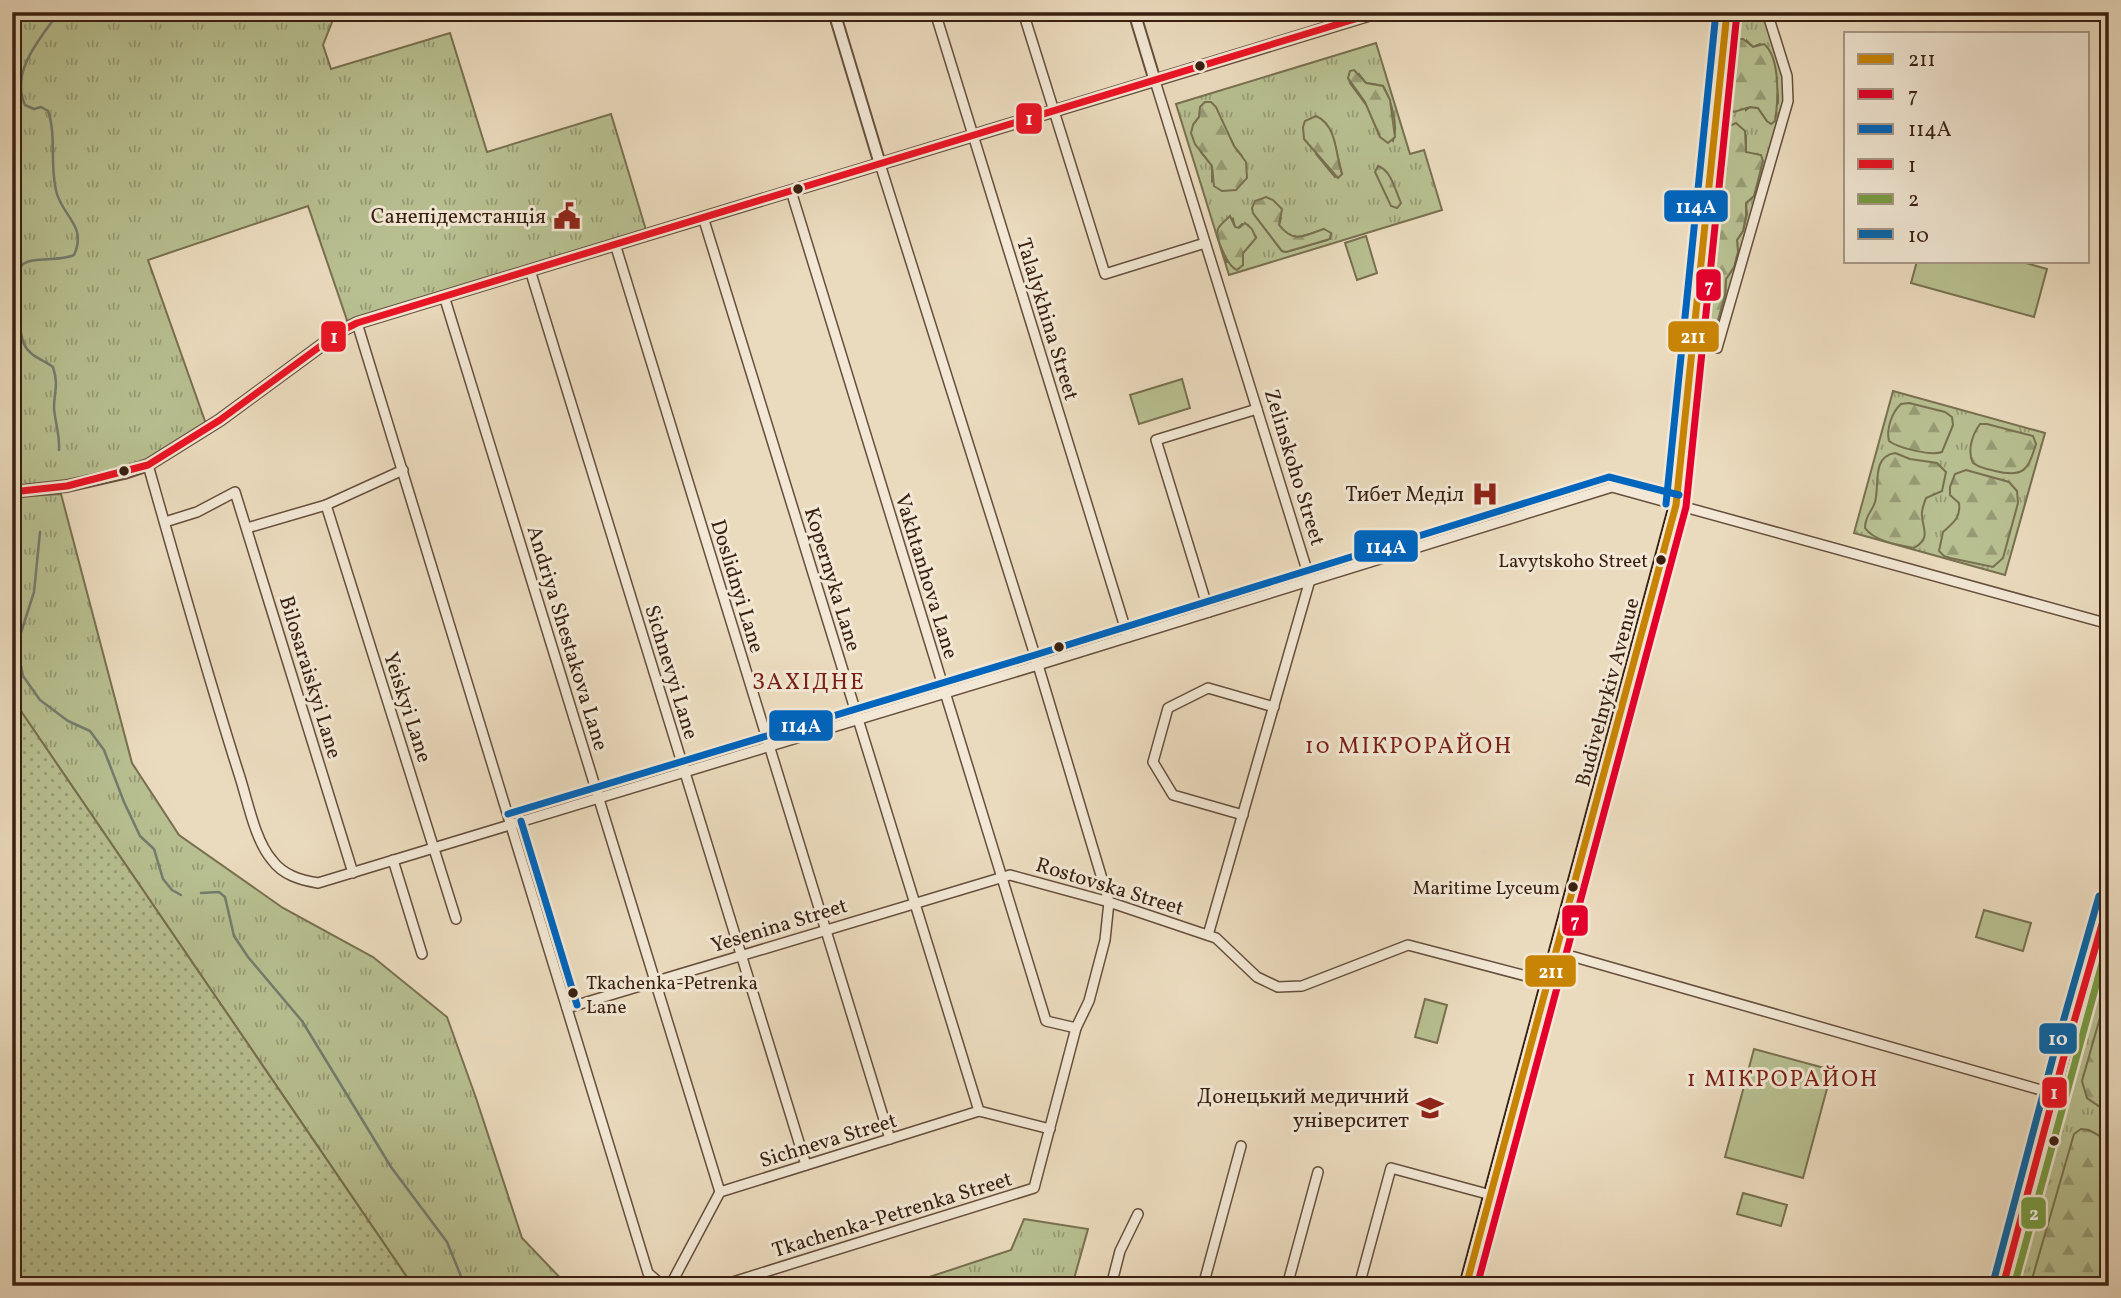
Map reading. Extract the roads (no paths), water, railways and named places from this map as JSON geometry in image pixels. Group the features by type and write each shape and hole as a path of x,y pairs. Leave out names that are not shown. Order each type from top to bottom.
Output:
{"main road":[{"name":"Budivelnykiv Avenue","path":"1466,1286 1676,505 1727,12"},
{"path":"2004,1286 2109,899"}],"street":[{"path":"834,12 1038,664 1109,902 1105,940 1089,1001 1076,1028 1050,1129 979,1111"},
{"name":"Talalykhina Street","path":"935,12 1128,637"},
{"path":"1023,12 1105,274 1205,243"},
{"name":"Zelinskoho Street","path":"1134,12 1310,580"},
{"path":"12,492 66,486 148,465 220,420 341,331 357,323 1379,12"},
{"path":"1693,346 1717,348 1788,101 1787,76 1767,12"},
{"name":"Vakhtanhova Lane","path":"791,191 1046,1021 1076,1028"},
{"name":"Kopernyka Lane","path":"703,217 979,1111"},
{"name":"Doslidnyi Lane","path":"615,244 890,1139"},
{"name":"Sichnevyi Lane","path":"530,270 806,1165"},
{"name":"Andriya Shestakova Lane","path":"444,296 720,1192"},
{"path":"357,323 648,1273 663,1286"},
{"path":"1209,611 1156,440 1257,409"},
{"path":"148,465 263,848 273,862 286,873 301,880 318,883 1612,487 2109,624"},
{"path":"247,528 326,505 402,470"},
{"name":"Bilosaraiskyi Lane","path":"165,522 197,512 235,492 353,873"},
{"name":"Yeiskyi Lane","path":"326,505 456,919"},
{"path":"1209,935 1310,580"},
{"path":"1243,815 1173,795 1153,762 1168,708 1208,688 1274,707"},
{"path":"393,860 422,954"},
{"name":"Rostovska Street","path":"1001,876 1017,876 1109,902 1209,935 1223,943 1257,977 1278,987 1301,986 1408,945 1549,982"},
{"name":"Yesenina Street","path":"567,1008 1001,876"},
{"path":"1557,952 2055,1094"},
{"name":"Sichneva Street","path":"720,1192 979,1111"},
{"name":"Tkachenka-Petrenka Street","path":"720,1286 1034,1188 1050,1129"},
{"path":"1203,1286 1241,1146"},
{"path":"1359,1286 1391,1168 1491,1195"},
{"path":"1287,1286 1318,1172"},
{"path":"670,1286 720,1192"},
{"path":"1111,1286 1120,1251 1138,1214"}],"waterway":[{"path":"59,12 29,56 21,80 21,92 25,105 34,109 41,107 48,111 57,194 76,229 77,245 74,255 26,262 22,265 17,291 24,344 33,355 53,367 55,374 54,408 59,450"},
{"path":"40,532 34,592 17,645 23,676 40,700 68,721 90,731 104,750 140,836 154,849 163,879 172,890 181,895"},
{"path":"201,893 219,892 225,897 234,936 248,957 302,1021 391,1167 447,1242 465,1286"}],"place":[{"name":"Санепідемстанція","path":"567,216"},
{"name":"Тибет Меділ","path":"1485,494"},
{"name":"Lavytskoho Street","path":"1661,560"},
{"name":"Maritime Lyceum","path":"1573,887"},
{"name":"Tkachenka-Petrenka Lane","path":"573,993"},
{"name":"Донецький медичний університет","path":"1430,1108"}],"district":[{"name":"ЗАХІДНЕ","path":"809,681"},
{"name":"10 МІКРОРАЙОН","path":"1409,745"},
{"name":"1 МІКРОРАЙОН","path":"1783,1078"}]}
